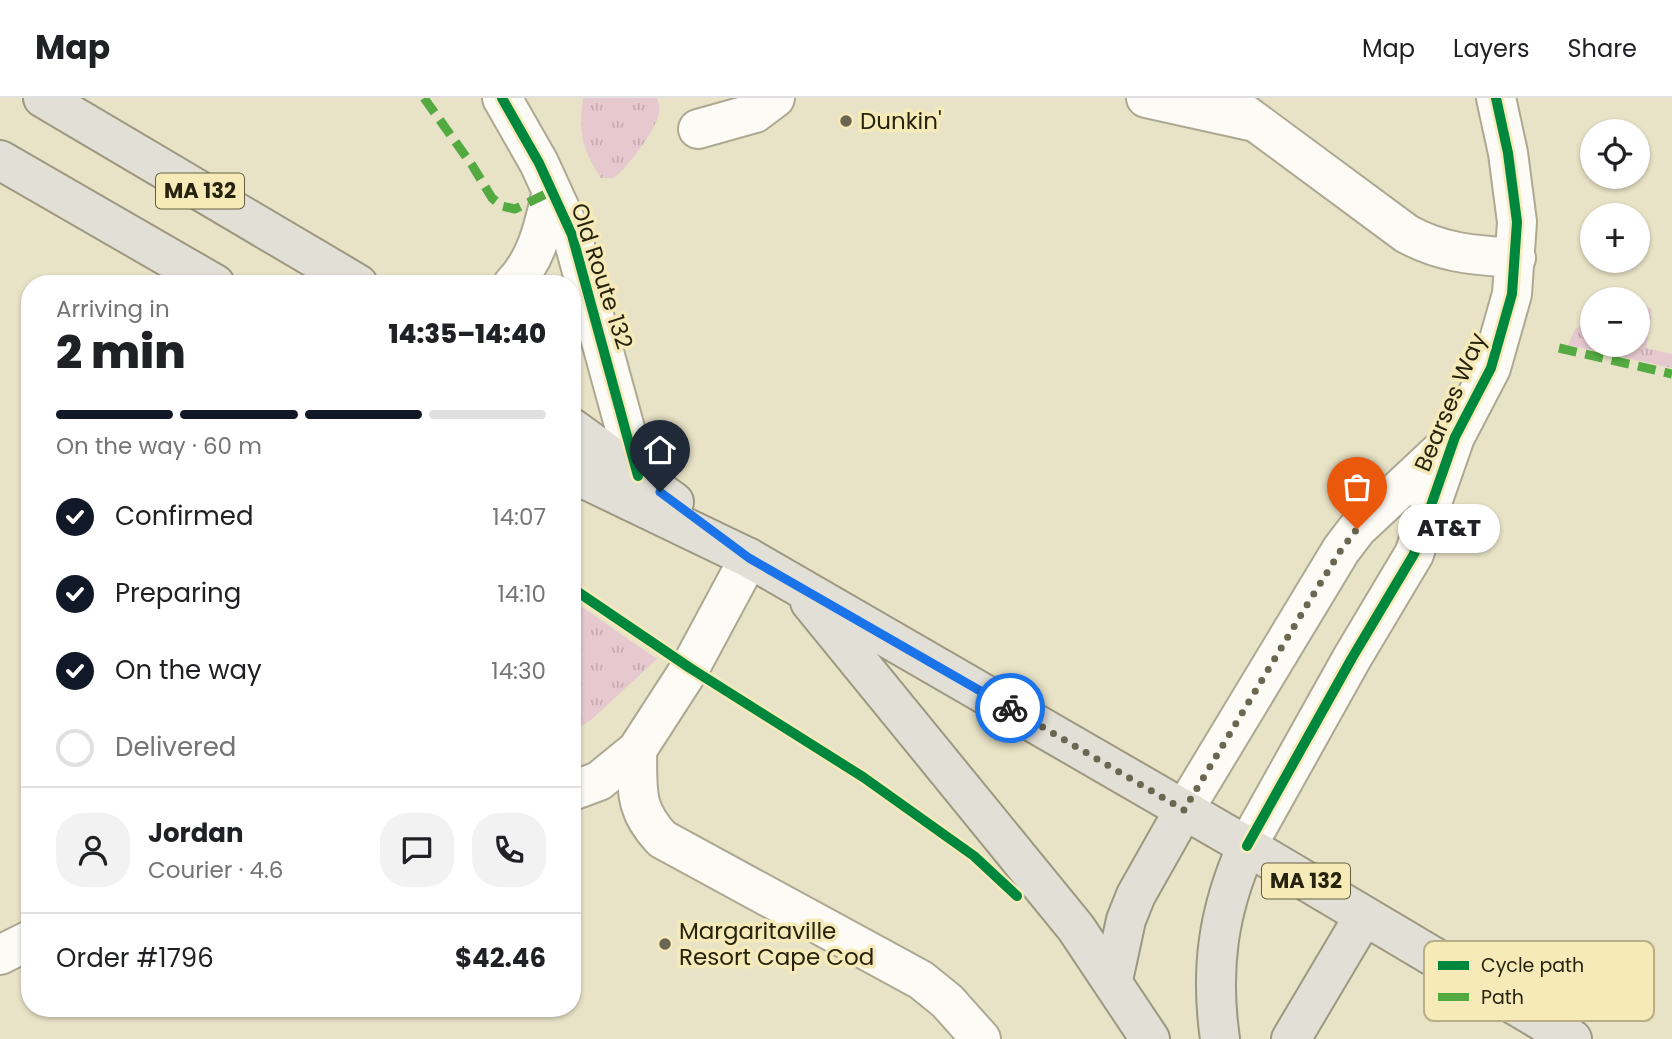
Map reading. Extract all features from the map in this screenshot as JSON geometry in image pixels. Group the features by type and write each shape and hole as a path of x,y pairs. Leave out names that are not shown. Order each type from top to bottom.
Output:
{"main road":[{"name":"MA 132","path":"43,98 343,275"},
{"path":"0,160 199,275"},
{"name":"MA 132","path":"581,435 749,558"},
{"name":"MA 132","path":"581,477 749,558 1424,951"},
{"path":"795,584 1076,928 1150,1039"},
{"name":"Bearses Way","path":"1113,980 1126,920 1136,895 1184,810"},
{"name":"Bearses Way","path":"1220,1039 1216,993 1220,925 1226,898 1247,846"},
{"path":"1291,1039 1364,916"},
{"name":"MA 132","path":"1542,1021 1572,1039"}],"street":[{"path":"698,129 755,113 775,98"},
{"path":"1146,98 1255,122"},
{"path":"1223,98 1407,234 1428,246 1455,253 1516,258"},
{"name":"Bearses Way","path":"1247,846 1414,554 1455,437 1491,368 1512,294 1517,222 1496,98"},
{"name":"Old Route 132","path":"509,101 572,235 638,476"},
{"name":"Old Route 132","path":"520,275 540,241 552,191"},
{"name":"Bearses Way","path":"1184,810 1341,550 1357,529 1455,437"},
{"path":"581,788 599,781 638,750 690,668 749,558"},
{"path":"638,750 638,802 647,823 662,839 921,980 947,1002 981,1039"},
{"path":"0,955 21,944"}],"green space":[{"path":"583,98 657,98 659,114 653,129 614,178 601,178 589,158 581,131"},
{"path":"1580,326 1580,348 1568,345 1575,329"},
{"path":"1650,349 1672,354 1672,368 1622,357 1650,357"},
{"path":"581,606 657,659 581,726"}],"marked path":[{"path":"424,98 492,198 502,206 515,209 552,191"},
{"path":"1559,348 1672,374"}],"cycle path":[{"path":"502,98 539,163 572,235 638,476"},
{"path":"1247,846 1352,658 1414,554 1455,437 1491,368 1512,294 1517,222 1508,153 1496,98"},
{"path":"581,594 690,668 863,777 974,856 1017,896"}],"way so far":[{"path":"1010,708 1184,810 1307,605 1357,529"}],"place":[{"name":"Dunkin'","path":"846,121"},
{"name":"AT&T","path":"1357,529"},
{"name":"Margaritaville Resort Cape Cod","path":"665,944"}],"route":[{"path":"660,492 749,558 1010,708"}]}
